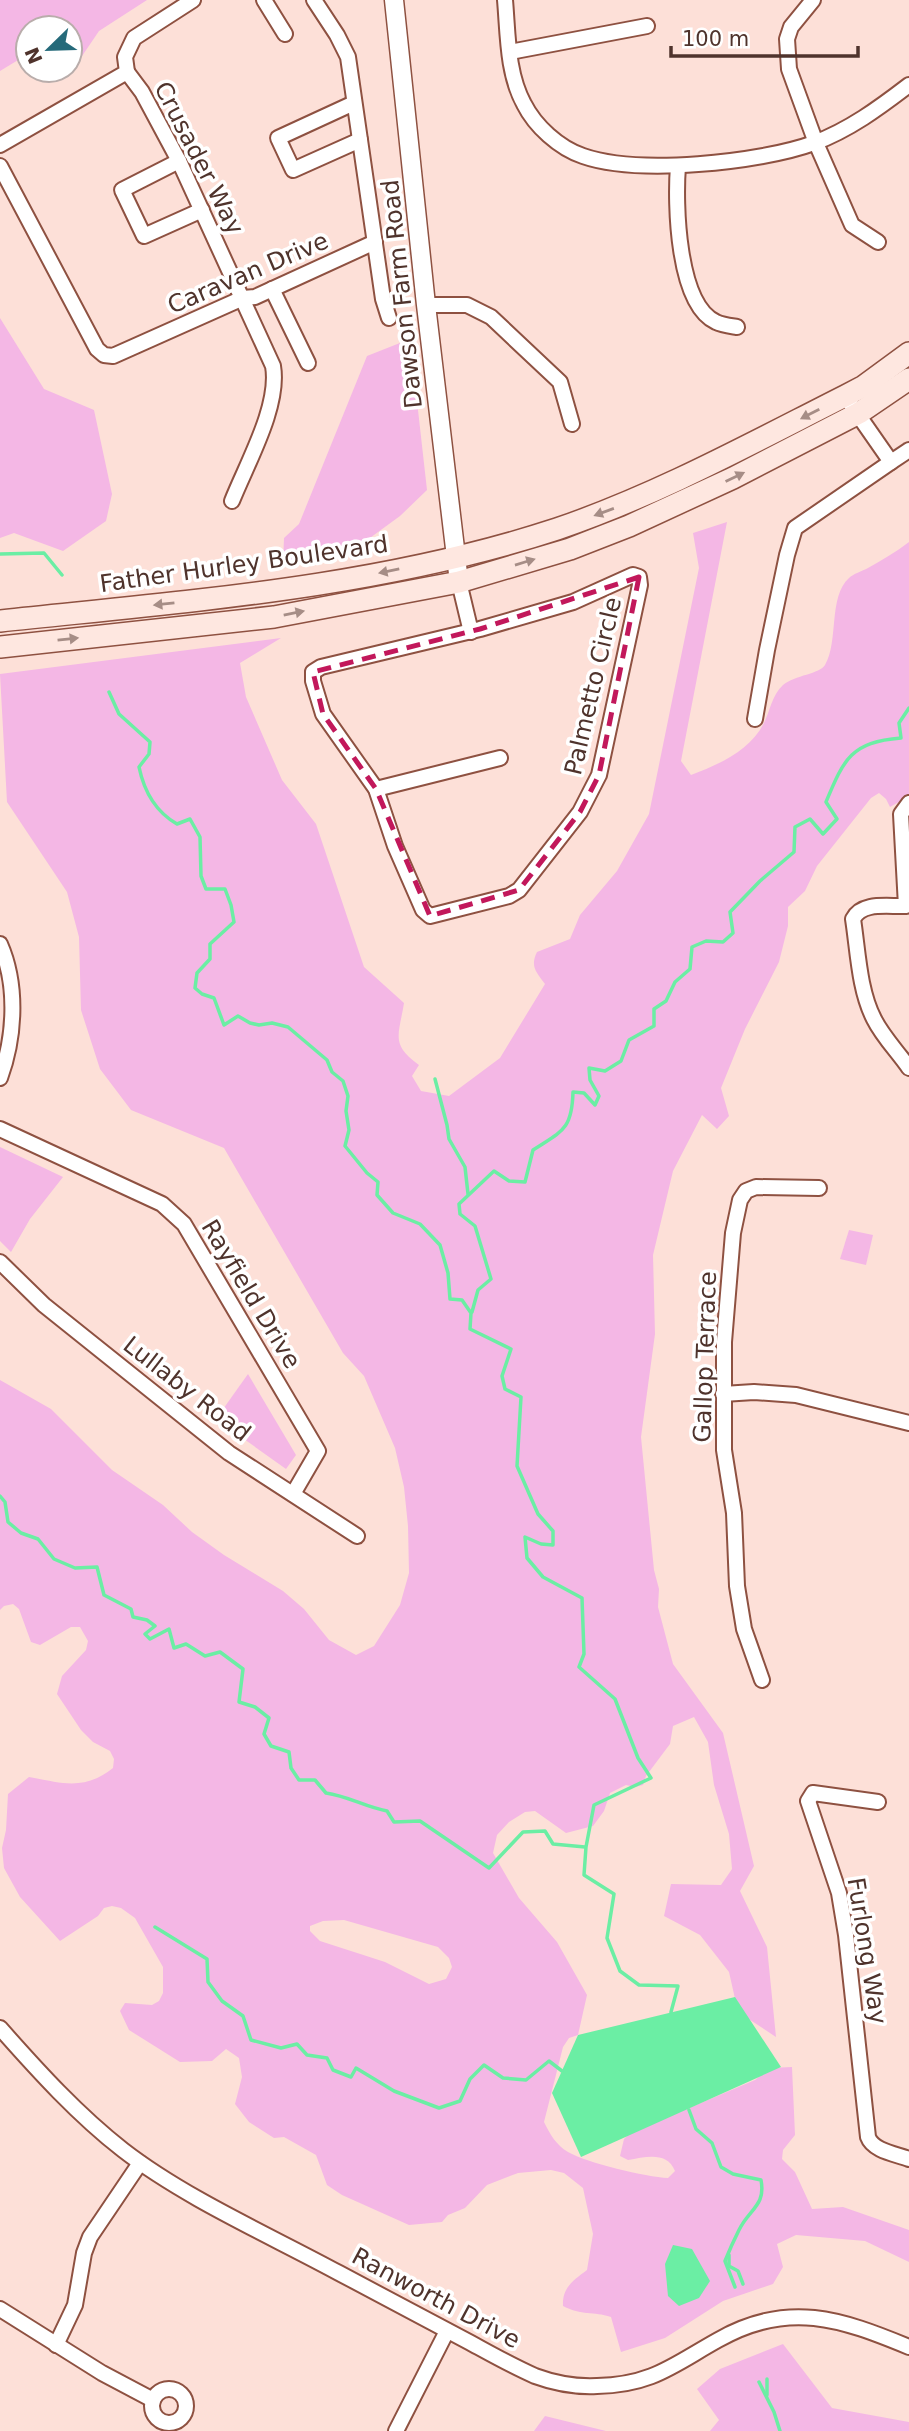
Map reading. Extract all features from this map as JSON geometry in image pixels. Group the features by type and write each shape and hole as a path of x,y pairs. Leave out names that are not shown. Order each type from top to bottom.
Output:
{"main road":[{"name":"Father Hurley Boulevard","path":"0,621 267,592 371,575 456,557 555,529 640,499 845,397 909,353"},
{"name":"Father Hurley Boulevard","path":"0,647 274,617 459,582 570,549 629,526 733,478 859,413 909,379"}],"street":[{"path":"0,145 127,72 125,57 134,38 193,0"},
{"path":"264,0 285,34"},
{"path":"314,0 348,57 383,299 389,318"},
{"name":"Dawson Farm Road","path":"394,0 459,582"},
{"path":"505,0 513,77 524,105 540,126 561,144 580,155 604,162 677,166 755,157 816,143 866,117 909,85"},
{"path":"813,0 791,26 787,39 789,69 816,143 852,225 878,242"},
{"path":"510,52 647,26"},
{"name":"Crusader Way","path":"127,72 142,92 179,161 273,366 274,393 232,501"},
{"path":"354,103 278,138 293,170 360,140"},
{"path":"179,161 122,190 144,236 202,210"},
{"name":"Caravan Drive","path":"0,166 97,349 104,355 113,356 375,242"},
{"path":"677,166 678,238 692,291 706,315 717,323 737,327"},
{"path":"272,289 307,363"},
{"path":"426,305 467,305 491,317 560,382 572,424"},
{"path":"845,397 891,461"},
{"path":"755,719 787,555 796,528 909,450"},
{"name":"Palmetto Circle","path":"633,576 639,577 640,585 599,775 580,812 519,890 509,896 430,916 423,910 395,846 376,789 323,714 313,672 321,667 471,632 573,602 633,576"},
{"path":"459,582 471,632"},
{"path":"376,789 500,758"},
{"path":"909,803 901,814 906,906 863,908 853,919 862,981 869,1007 875,1021 909,1068"},
{"path":"0,944 10,985 12,1016 9,1054 0,1078"},
{"name":"Rayfield Drive","path":"0,1129 162,1204 184,1224 318,1451 293,1494"},
{"name":"Gallop Terrace","path":"762,1680 744,1629 737,1586 734,1513 724,1450 724,1342 733,1233 740,1200 746,1191 756,1187 819,1188"},
{"name":"Lullaby Road","path":"0,1262 44,1305 229,1453 357,1536"},
{"path":"723,1394 754,1392 796,1395 909,1423"},
{"name":"Furlong Way","path":"878,1802 813,1793 808,1801 839,1893 869,2137 876,2147 909,2159"},
{"name":"Ranworth Drive","path":"0,2028 83,2116 140,2163 183,2189 534,2375 560,2383 583,2386 611,2385 654,2376 733,2331 786,2318 836,2320 859,2326 909,2347"},
{"path":"56,2345 75,2305 84,2253 90,2237 140,2163"},
{"path":"0,2309 102,2373 153,2400"},
{"path":"396,2431 447,2331"}],"highlighted area":[{"path":"639,577 599,775 580,812 519,890 430,916 376,789 323,714 313,672 480,629"}],"shaded area":[{"path":"0,0 147,0 99,31 84,53 84,14 14,14 14,62 0,71"},
{"path":"0,318 44,389 94,410 112,494 106,521 63,551 14,533 0,538"},
{"path":"410,339 427,490 400,516 352,551 283,565 284,538 299,524 367,356"},
{"path":"727,522 681,761 691,775 742,749 758,733 776,693 783,685 825,665 832,644 838,596 843,586 851,577 909,542 909,796 890,807 879,793 871,798 817,866 805,891 788,907 788,926 779,962 745,1029 721,1088 729,1116 717,1129 702,1115 673,1171 653,1255 655,1334 641,1437 654,1570 659,1589 658,1607 673,1664 723,1733 754,1866 740,1891 767,1947 776,2037 738,2012 729,1972 700,1935 664,1916 671,1884 721,1885 732,1869 729,1834 714,1785 708,1742 694,1717 673,1726 670,1744 646,1776 643,1785 626,1785 610,1793 604,1811 593,1826 566,1833 535,1811 525,1812 509,1822 497,1835 493,1853 519,1898 557,1942 587,1995 578,2035 569,2038 563,2047 544,2122 560,2146 568,2152 602,2165 668,2178 675,2171 667,2160 655,2157 628,2160 620,2156 624,2139 630,2133 755,2080 770,2068 792,2067 795,2135 783,2150 782,2159 795,2172 812,2209 843,2207 909,2230 909,2262 865,2241 796,2235 777,2244 783,2267 773,2284 723,2301 665,2338 621,2352 611,2317 563,2306 567,2289 587,2270 593,2234 583,2188 564,2173 551,2170 518,2173 487,2185 465,2208 448,2215 442,2222 409,2225 342,2195 327,2185 316,2155 284,2137 274,2138 249,2122 235,2104 242,2077 239,2058 226,2049 212,2061 180,2062 129,2030 120,2011 125,2003 152,2005 159,2001 163,1993 163,1967 135,1918 121,1908 104,1908 98,1916 60,1941 20,1897 4,1868 2,1848 8,1794 29,1777 72,1783 92,1780 113,1768 114,1759 110,1751 93,1742 81,1730 57,1694 62,1676 86,1650 88,1641 80,1627 71,1627 40,1645 31,1642 19,1609 13,1604 0,1610 0,1380 51,1409 112,1470 163,1505 192,1532 224,1555 283,1591 304,1609 329,1640 356,1655 374,1646 400,1605 409,1573 404,1487 395,1448 364,1376 343,1353 224,1148 131,1110 100,1069 81,1010 79,937 67,892 7,802 0,674 281,638 240,663 246,697 282,780 316,824 364,967 404,1003 399,1038 404,1051 419,1065 412,1076 421,1091 449,1096 500,1058 545,984 534,965 537,952 570,939 580,915 617,871 649,814 699,568 693,533","holes":["344,1920 438,1947 449,1958 452,1967 446,1979 429,1984 385,1962 320,1941 310,1931 310,1926 323,1921"]},
{"path":"0,1147 63,1177 30,1219 11,1252 0,1241"},
{"path":"849,1230 873,1235 866,1265 840,1259"},
{"path":"248,1374 296,1455 286,1469 216,1419"},
{"path":"735,1997 781,2067 581,2157 552,2093 578,2035"},
{"path":"673,2245 692,2249 710,2281 699,2298 679,2306 668,2296 665,2264"},
{"path":"783,2344 832,2408 909,2422 909,2431 710,2431 719,2420 697,2389 720,2369"},
{"path":"545,2416 606,2431 534,2431"}],"waterway":[{"path":"0,554 44,553 62,575"},
{"path":"109,692 119,714 150,742 149,754 139,767 152,800 177,824 190,819 200,837 201,876 206,889 225,889 231,905 234,922 210,944 210,959 197,973 195,988 214,998 224,1025 238,1016 259,1025 272,1023 288,1027 327,1060 332,1072 343,1081 348,1096 346,1111 349,1130 345,1146 378,1182 377,1195 393,1213 420,1224 440,1245 448,1273 450,1299 462,1300 471,1313 470,1329 511,1349 502,1376 505,1389 521,1397 517,1466 538,1514 553,1531 553,1545 541,1544 525,1537 527,1558 543,1577 582,1598 584,1654 579,1667 615,1699 638,1758 651,1778 594,1805 584,1875 614,1894 607,1938 620,1971 639,1985 678,1986 671,2012"},
{"path":"472,1312 478,1290 491,1279 475,1226 460,1214 459,1204 494,1171 509,1181 525,1182 533,1150 558,1133 568,1122 573,1092 584,1093 595,1105 599,1096 590,1080 589,1068 605,1071 621,1061 629,1040 654,1026 654,1009 666,1001 675,982 690,969 692,947 706,941 723,942 733,933 730,912 794,852 795,827 810,819 823,834 837,819 826,802 844,764 860,749 884,740 901,738 899,723 909,708"},
{"path":"435,1079 449,1139 465,1167 468,1194"},
{"path":"0,1496 5,1502 8,1522 21,1533 38,1539 54,1559 75,1568 97,1567 104,1595 131,1609 133,1617 147,1620 155,1626 145,1634 150,1639 169,1629 174,1648 186,1644 205,1656 220,1652 243,1669 239,1702 255,1707 269,1718 264,1734 271,1746 289,1752 291,1768 299,1780 315,1780 326,1793 387,1811 394,1822 420,1821 489,1868 523,1832 545,1831 553,1844 585,1847"},
{"path":"155,1927 207,1959 208,1982 222,2001 243,2016 251,2040 281,2048 297,2044 307,2055 327,2058 333,2070 351,2077 356,2068 394,2091 439,2108 460,2101 470,2079 484,2065 503,2078 526,2080 549,2061 562,2071"},
{"path":"689,2110 696,2129 712,2143 721,2167 733,2174 761,2180 759,2202 743,2223 725,2261 735,2287"},
{"path":"729,2255 729,2266 738,2271 743,2284"},
{"path":"767,2379 767,2395"},
{"path":"759,2382 780,2431"}]}
